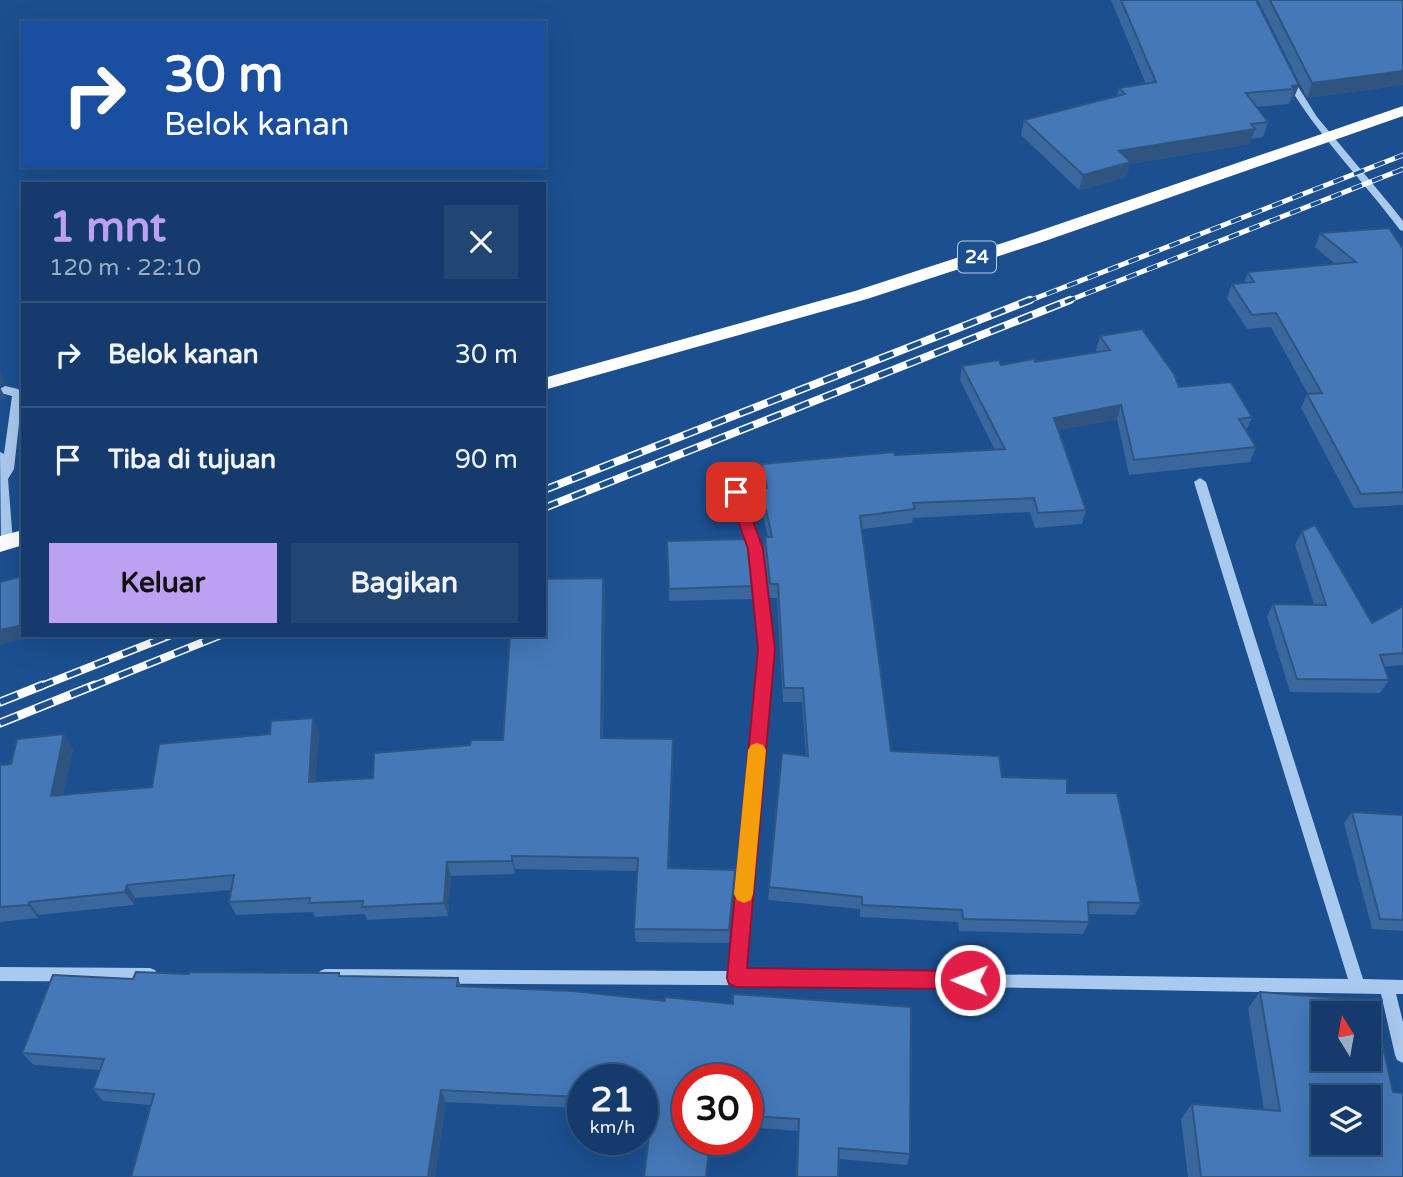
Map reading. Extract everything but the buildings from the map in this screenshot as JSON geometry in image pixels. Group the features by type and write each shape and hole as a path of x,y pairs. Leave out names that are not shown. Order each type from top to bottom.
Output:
{"highway":[{"name":"24","path":"546,383 861,295 1403,111"}],"street":[{"path":"1282,65 1301,102 1403,228"},
{"path":"2,478 9,462 16,396 14,391 5,390"},
{"path":"0,456 10,541"},
{"path":"1200,482 1358,987"},
{"path":"736,492 755,549 766,649 736,978"},
{"path":"0,974 167,975"},
{"path":"306,975 1395,987 1403,1055"}],"railway":[{"path":"1026,302 1403,155"},
{"path":"1065,302 1403,169"},
{"path":"546,489 1030,300"},
{"path":"546,507 1070,300"},
{"path":"39,687 166,637"},
{"path":"91,687 216,637"},
{"path":"0,702 43,685"},
{"path":"0,723 95,685"}],"slow traffic":[{"path":"744,894 757,750"}],"route":[{"path":"736,492 755,549 766,649 736,978 970,980"}]}
